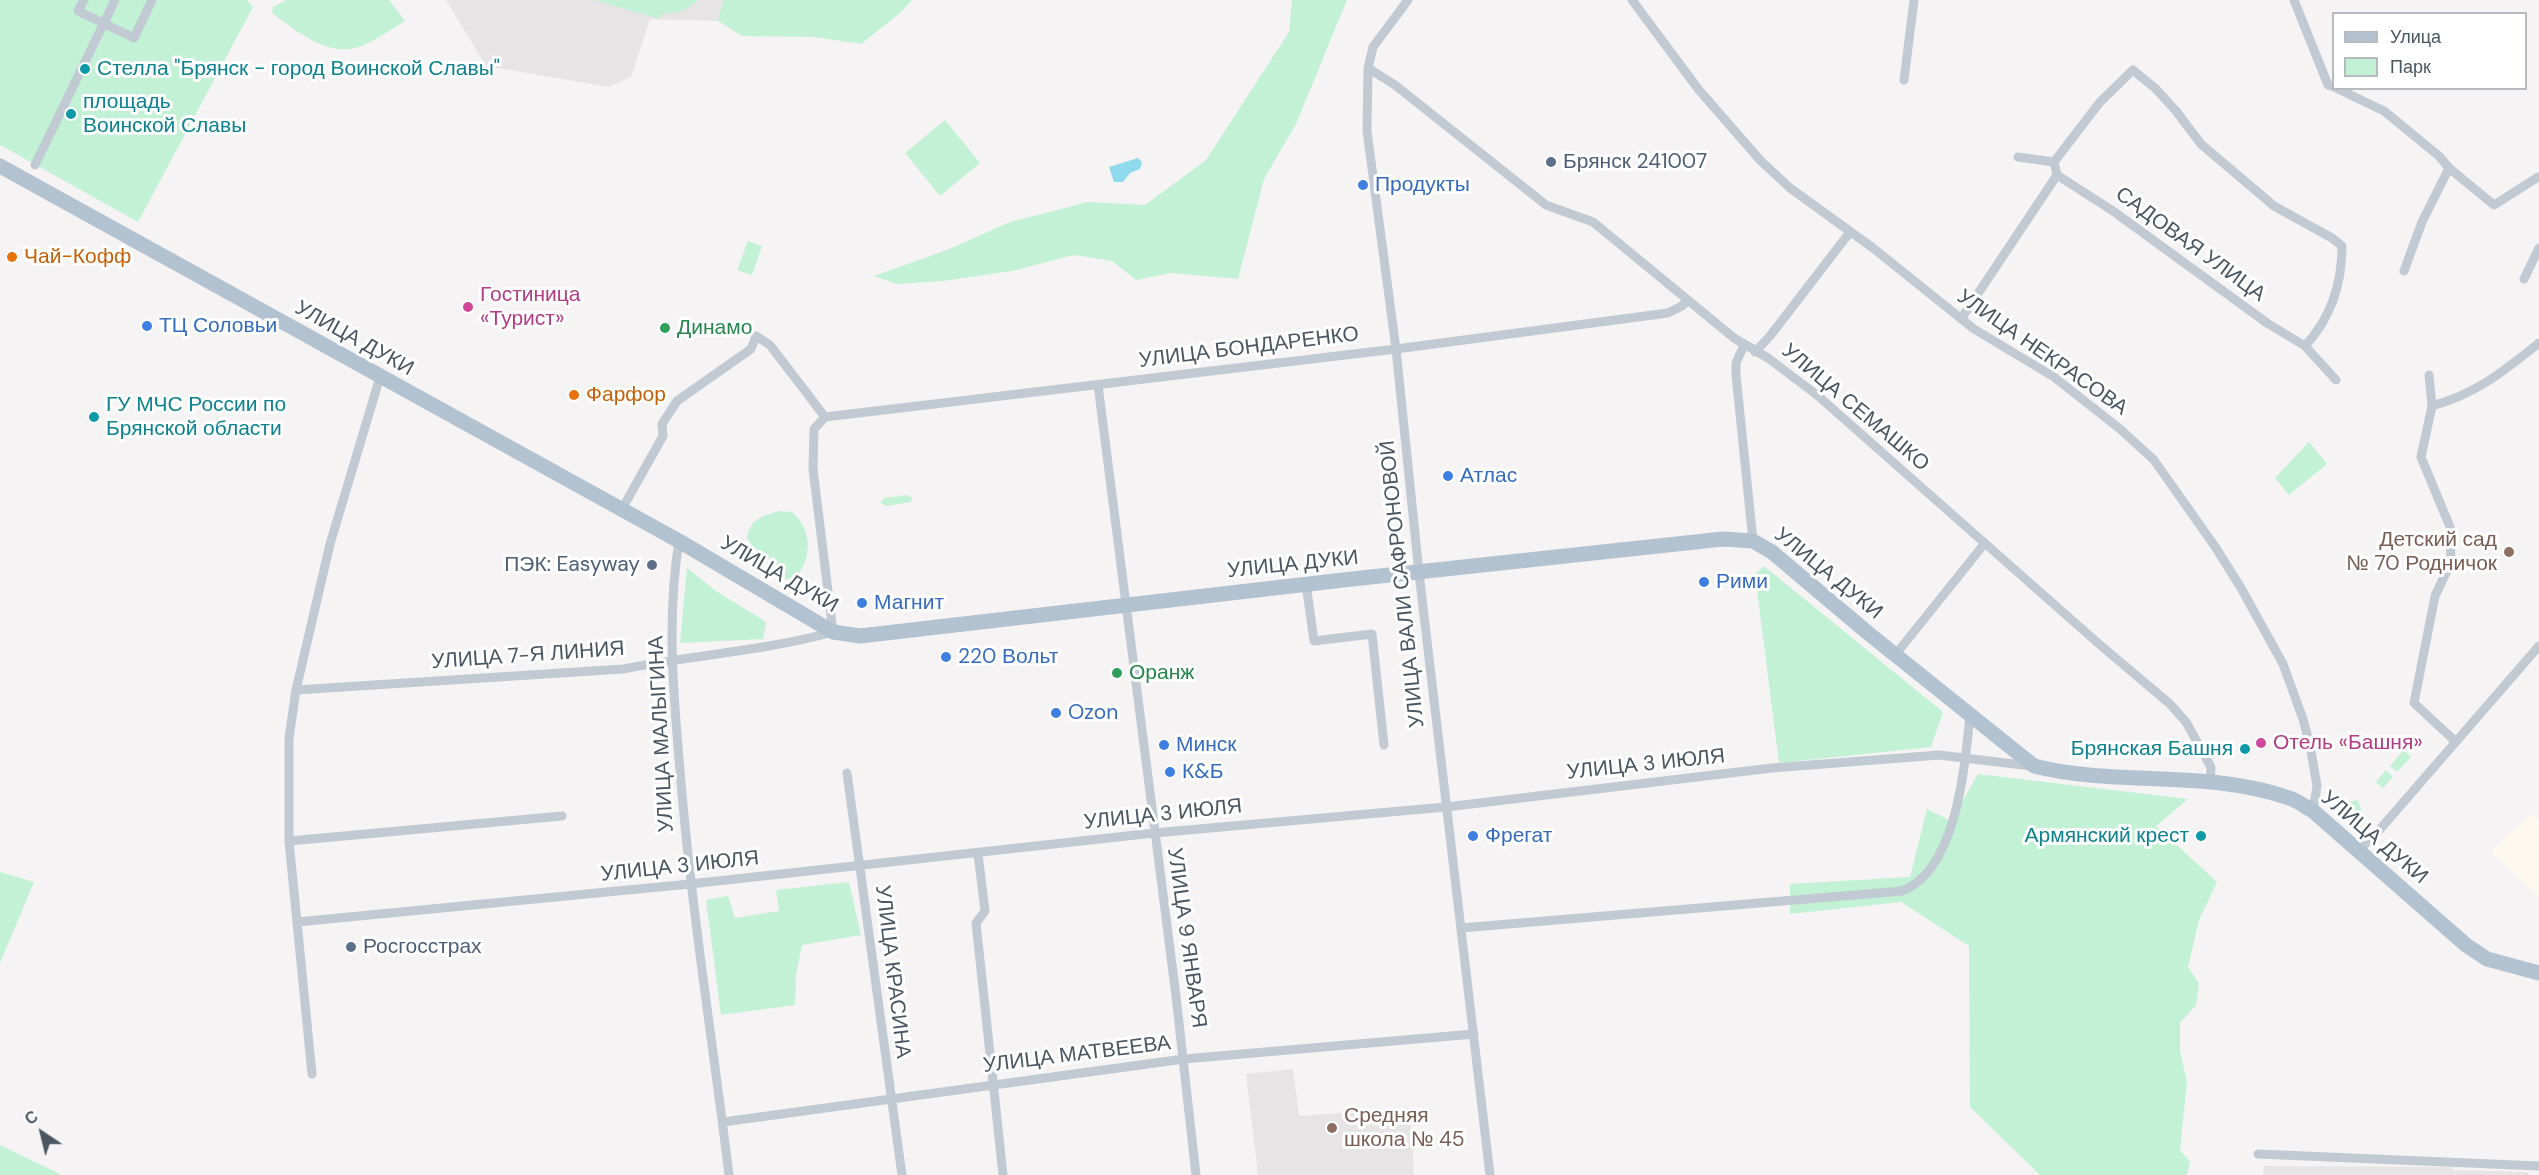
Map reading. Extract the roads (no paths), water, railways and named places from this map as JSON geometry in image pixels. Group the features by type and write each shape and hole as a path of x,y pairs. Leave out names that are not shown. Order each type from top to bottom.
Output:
{"main road":[{"name":"УЛИЦА ДУКИ","path":"0,166 622,509 833,632 860,636 1306,584 1723,539 1753,541 1772,552 2034,766 2064,774 2210,783 2290,798 2313,811 2466,945 2487,959 2539,973"}],"street":[{"path":"84,0 78,11 134,38 152,0"},
{"path":"34,165 115,0"},
{"name":"УЛИЦА ВАЛИ САФРОНОВОЙ","path":"1408,0 1373,47 1368,68 1367,131 1396,349 1419,573 1490,1175"},
{"name":"УЛИЦА НЕКРАСОВА","path":"1632,0 1700,90 1760,160 1790,188 1961,319 2054,377 2120,429 2154,460 2200,524 2256,614 2291,685 2310,745 2318,786 2313,811"},
{"path":"1904,80 1914,0"},
{"path":"2294,0 2328,85 2332,87"},
{"name":"УЛИЦА СЕМАШКО","path":"1368,68 1395,85 1546,205 1593,222 1744,345 1768,358 1816,395 2170,704 2186,722 2211,767 2210,783"},
{"path":"2054,162 2100,102 2133,70 2156,89 2202,144 2274,206 2332,238 2342,246 2342,266 2334,301 2318,332 2305,346"},
{"path":"2339,90 2384,111 2494,205 2539,177"},
{"path":"2018,157 2054,162"},
{"path":"1961,319 2057,175 2054,162"},
{"path":"2404,272 2422,222 2450,168"},
{"name":"САДОВАЯ УЛИЦА","path":"2057,175 2113,211 2267,323 2305,346 2336,380"},
{"path":"1755,352 1770,336 1850,232"},
{"path":"2524,279 2539,248"},
{"name":"УЛИЦА БОНДАРЕНКО","path":"825,417 1396,349 1668,313 1688,300"},
{"path":"622,509 663,436 662,424 677,401 751,349 756,336 770,345 825,417 814,429 813,469 833,632"},
{"path":"2432,406 2458,399 2484,386 2539,343"},
{"path":"1744,345 1736,363 1736,375 1753,541"},
{"path":"2429,375 2432,406 2421,457 2450,527 2451,562 2435,596 2414,703 2455,741"},
{"path":"312,1074 289,841 288,749 296,690 330,544 380,377"},
{"name":"УЛИЦА 9 ЯНВАРЯ","path":"1098,385 1184,1059 1196,1175"},
{"name":"УЛИЦА МАЛЫГИНА","path":"679,541 676,559 672,659 690,884 729,1175"},
{"path":"1896,654 1985,543"},
{"path":"1306,584 1314,641 1372,634 1384,745"},
{"name":"УЛИЦА 7-Я ЛИНИЯ","path":"296,690 623,669 672,659 756,650 833,632"},
{"path":"2359,850 2375,835 2539,646"},
{"path":"1461,928 1902,891 1912,887 1940,854 1962,784 1970,715"},
{"name":"УЛИЦА 3 ИЮЛЯ","path":"297,922 690,884 1154,833 1446,807 1772,768 1939,755 2034,766"},
{"name":"УЛИЦА КРАСИНА","path":"847,773 902,1175"},
{"path":"289,841 562,816"},
{"path":"978,854 985,911 976,923 1003,1175"},
{"name":"УЛИЦА МАТВЕЕВА","path":"723,1122 994,1083 1184,1059 1474,1034"},
{"path":"2258,1154 2539,1166"}],"water":[{"path":"1138,158 1142,162 1140,169 1130,173 1123,182 1114,182 1109,167"}],"place":[{"name":"Стелла \"Брянск - город Воинской Славы\"","path":"85,69"},
{"name":"площадь Воинской Славы","path":"71,114"},
{"name":"Брянск 241007","path":"1551,162"},
{"name":"Продукты","path":"1363,185"},
{"name":"Чай-Кофф","path":"12,257"},
{"name":"Гостиница «Турист»","path":"468,307"},
{"name":"ТЦ Соловьи","path":"147,326"},
{"name":"Динамо","path":"665,328"},
{"name":"Фарфор","path":"574,395"},
{"name":"ГУ МЧС России по Брянской области","path":"94,417"},
{"name":"Атлас","path":"1448,476"},
{"name":"Детский сад № 70 Родничок","path":"2509,552"},
{"name":"ПЭК: Easyway","path":"652,565"},
{"name":"Рими","path":"1704,582"},
{"name":"Магнит","path":"862,603"},
{"name":"220 Вольт","path":"946,657"},
{"name":"Оранж","path":"1117,673"},
{"name":"Ozon","path":"1056,713"},
{"name":"Отель «Башня»","path":"2261,743"},
{"name":"Минск","path":"1164,745"},
{"name":"Брянская Башня","path":"2245,749"},
{"name":"К&Б","path":"1170,772"},
{"name":"Фрегат","path":"1473,836"},
{"name":"Армянский крест","path":"2201,836"},
{"name":"Росгосстрах","path":"351,947"},
{"name":"Средняя школа № 45","path":"1332,1128"}]}
